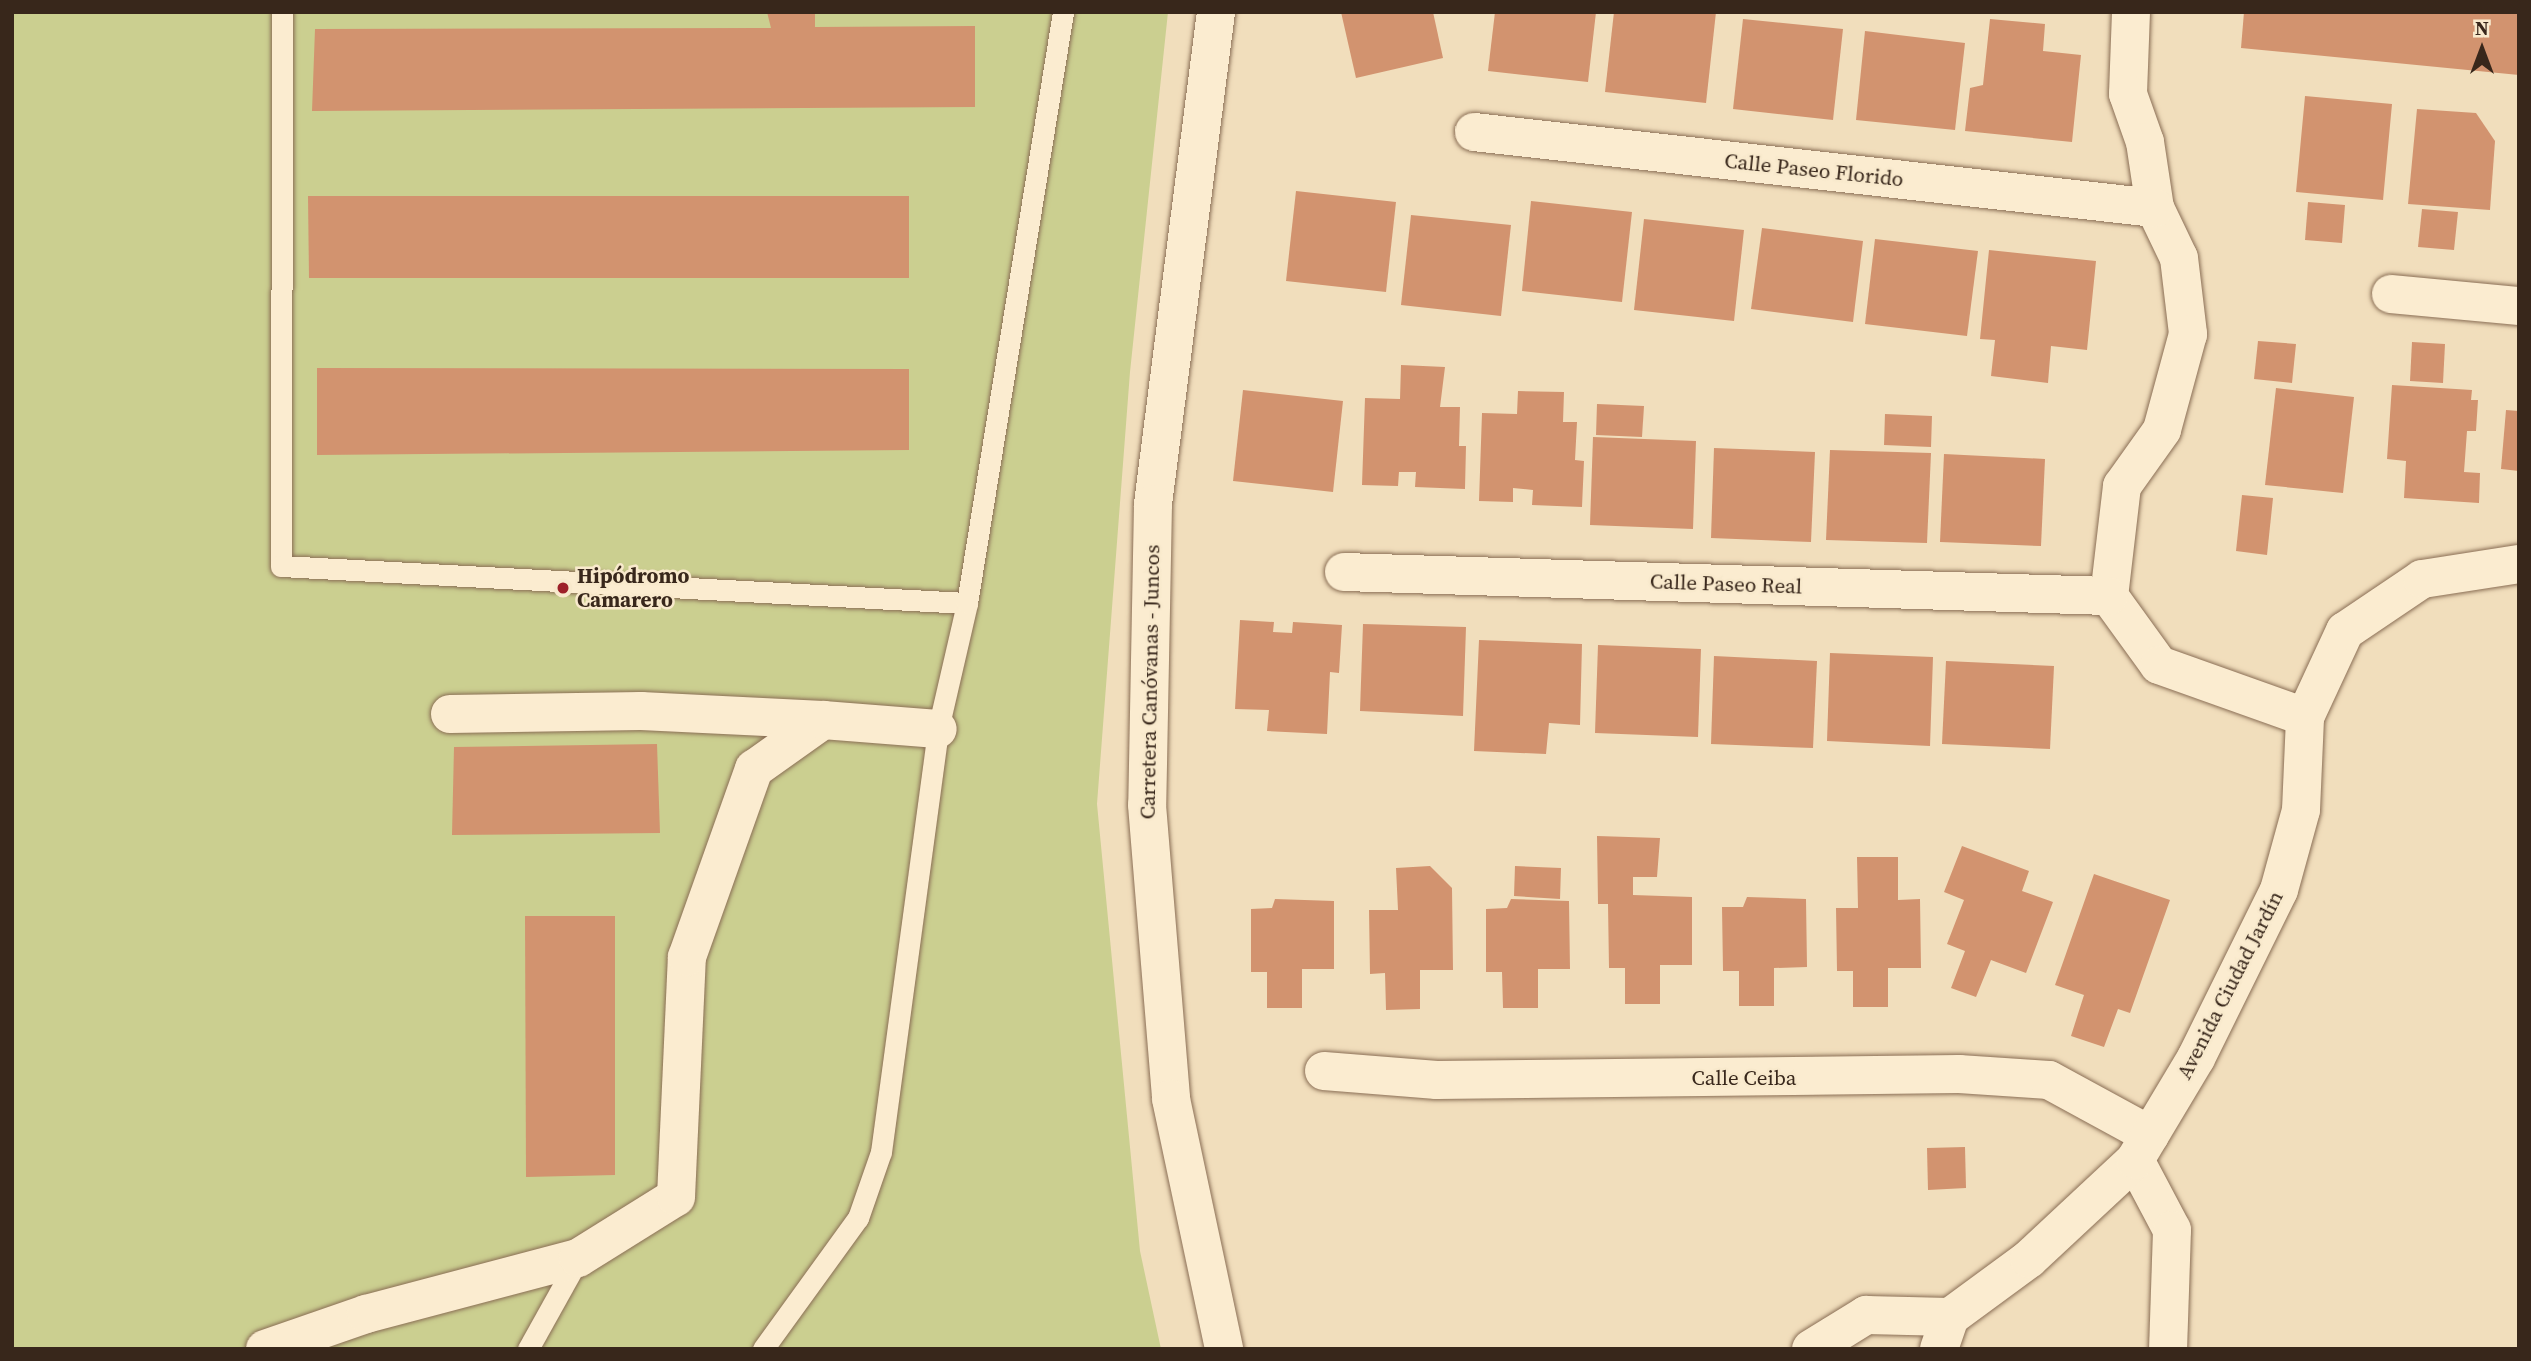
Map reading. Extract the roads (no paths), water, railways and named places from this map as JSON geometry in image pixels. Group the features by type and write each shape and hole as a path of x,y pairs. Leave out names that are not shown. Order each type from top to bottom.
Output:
{"street":[{"name":"Carretera Canóvanas - Juncos","path":"1216,12 1153,504 1147,805 1171,1099 1224,1349"},
{"path":"2131,12 2128,94 2145,142 2155,208 2179,258 2188,334 2162,430 2122,486 2109,596 2159,665 2305,717"},
{"name":"Calle Paseo Florido","path":"1474,132 2155,208"},
{"path":"2391,294 2519,306"},
{"name":"Avenida Ciudad Jardín","path":"1811,1349 1866,1315 1945,1333 2029,1259 2143,1148 2196,1058 2279,890 2301,810 2305,717 2345,631 2421,579 2519,564"},
{"name":"Calle Paseo Real","path":"1344,572 2109,596"},
{"path":"450,714 641,711 938,729"},
{"path":"265,1349 366,1314 578,1258 676,1197 687,957 754,769 823,720"},
{"name":"Calle Ceiba","path":"1324,1071 1437,1080 1959,1074 2049,1080 2143,1148"},
{"path":"2143,1148 2172,1230 2168,1349"}],"lane":[{"path":"282,12 281,566 967,603"},
{"path":"763,1349 858,1218 881,1152 938,729 967,603 1063,12"},
{"path":"528,1349 578,1258"}],"place":[{"name":"Hipódromo Camarero","path":"563,588"}]}
